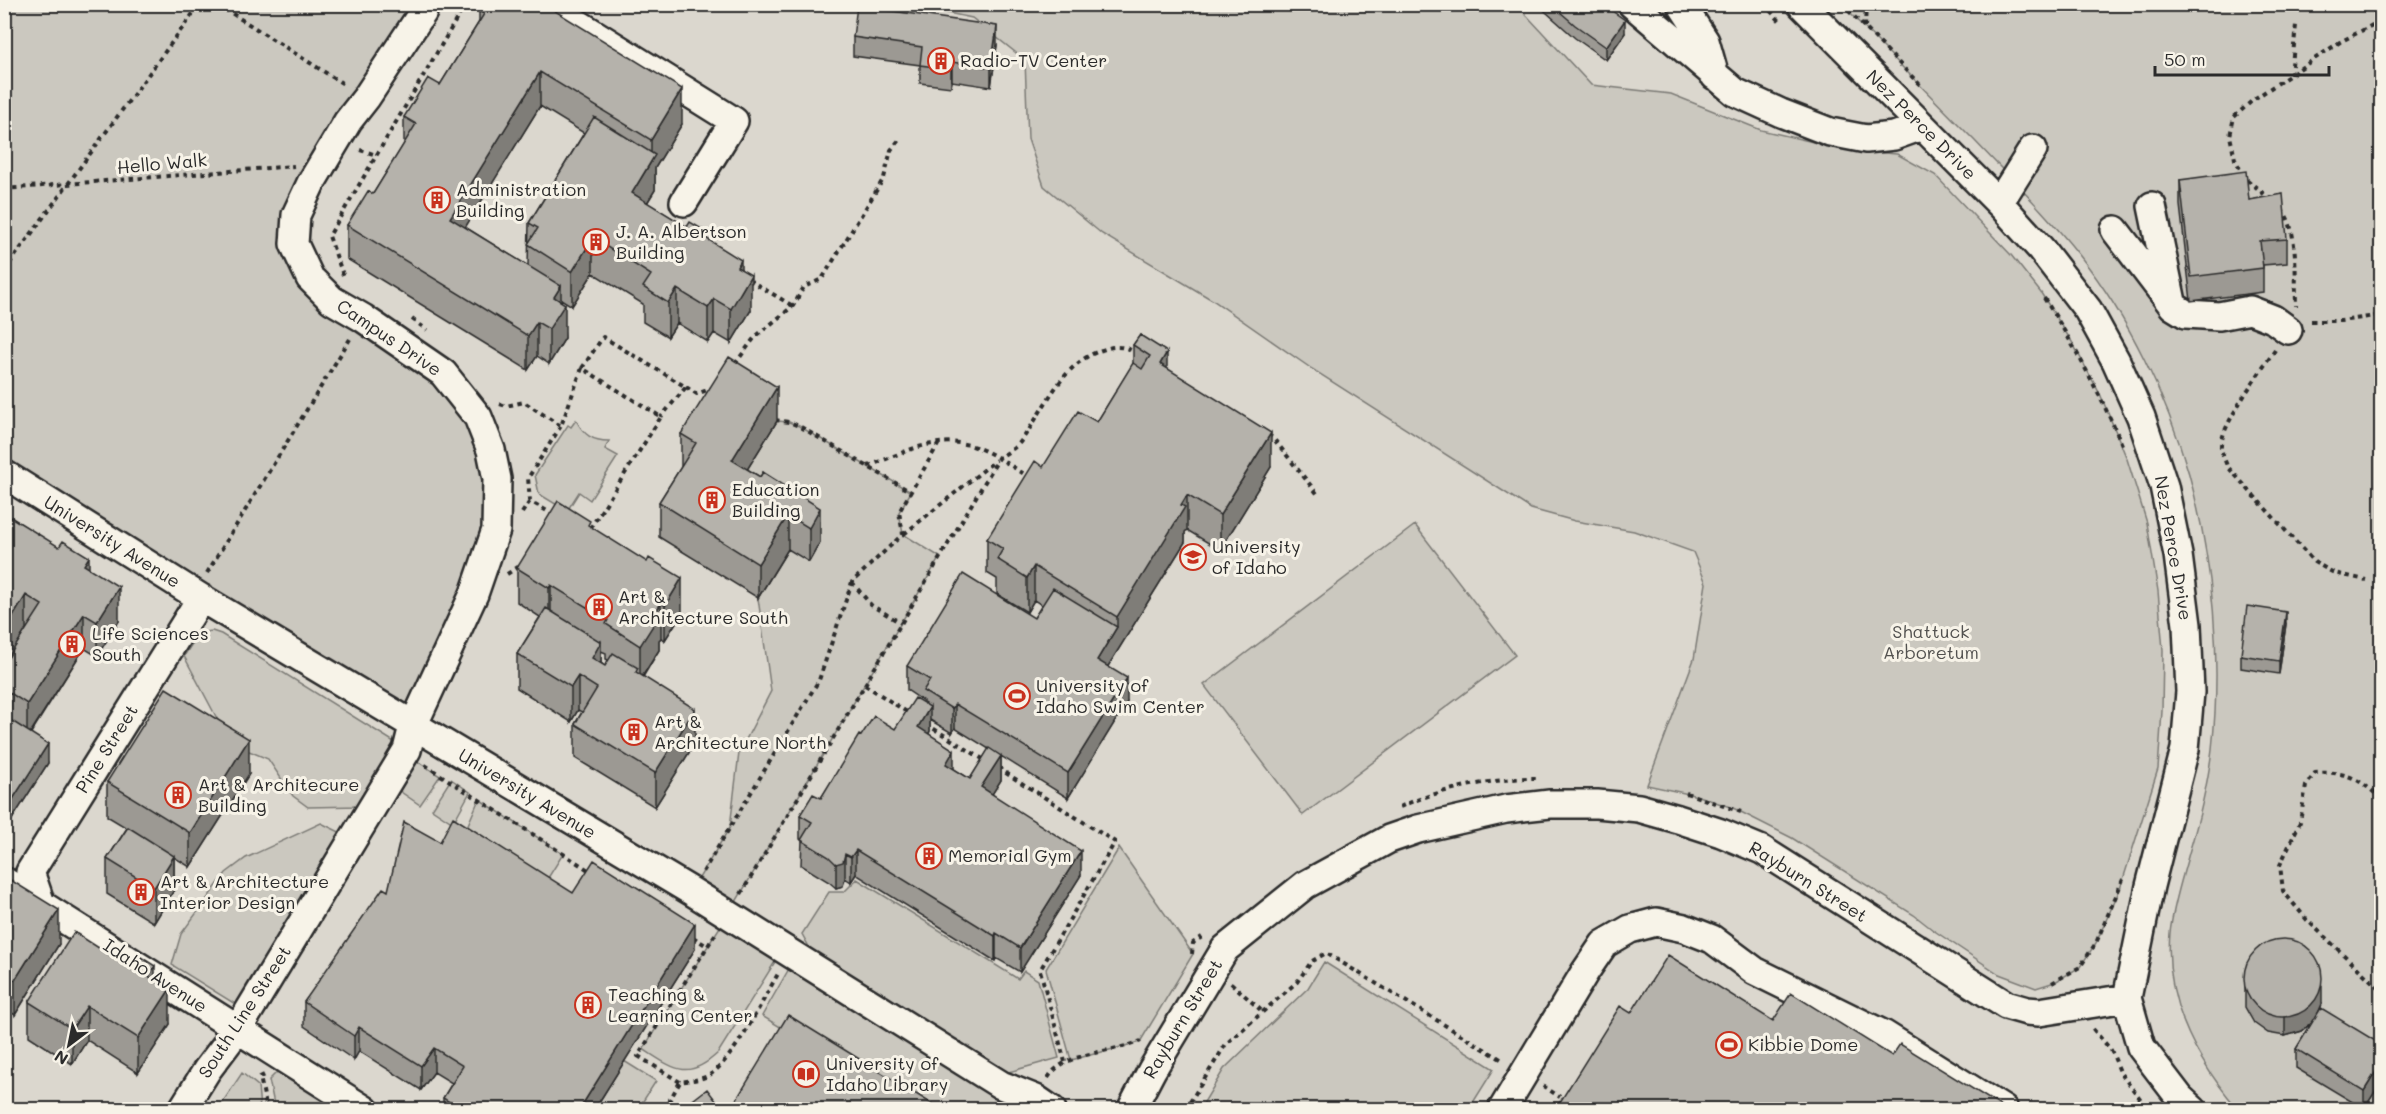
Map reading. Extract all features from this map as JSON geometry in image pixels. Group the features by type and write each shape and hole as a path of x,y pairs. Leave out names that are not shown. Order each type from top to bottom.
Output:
{"street":[{"name":"Campus Drive","path":"410,738 474,594 496,530 497,479 491,450 478,417 442,373 363,318 332,300 310,278 294,244 296,215 322,164 348,121 423,12 423,4"},
{"path":"539,4 577,23 734,121 684,202"},
{"path":"1632,4 1735,92 1830,132 1866,139 1894,136 1922,126"},
{"path":"1681,4 1705,41 1714,76"},
{"name":"Nez Perce Drive","path":"1801,4 1999,203 2041,249 2088,310 2116,361 2141,417 2164,486 2178,555 2187,625 2190,692 2185,749 2150,886 2127,998"},
{"path":"1999,203 2033,149"},
{"path":"2152,206 2172,306"},
{"path":"2115,230 2172,306 2187,314 2219,316 2250,310 2293,327"},
{"name":"University Avenue","path":"4,474 201,598 410,738 691,891 733,906 790,953 1001,1085 1044,1104"},
{"name":"Pine Street","path":"42,903 30,872 201,598"},
{"name":"South Line Street","path":"182,1110 207,1070 238,1029 410,738"},
{"name":"Rayburn Street","path":"1131,1110 1152,1070 1225,949 1305,885 1389,839 1418,829 1506,808 1550,804 1629,807 1659,813 1721,833 1762,850 2006,1005 2038,1012 2127,998"},
{"name":"Idaho Avenue","path":"4,882 42,903 365,1110"},
{"path":"1502,1110 1604,944 1630,929 1656,922 1684,927 1712,939 1755,971 1883,1034 2004,1110"},
{"path":"2127,998 2141,1047 2180,1098 2193,1110"}],"path":[{"path":"4,271 200,4"},
{"path":"217,4 366,98"},
{"path":"1764,4 1788,29"},
{"path":"1842,4 1924,89"},
{"path":"1865,27 1866,4"},
{"path":"2293,327 2292,231 2285,212 2244,177 2235,159 2230,136 2234,117 2254,99 2340,42 2382,20"},
{"path":"2291,75 2296,25"},
{"path":"731,370 755,337 793,306 804,287 822,279 884,178 891,150 899,141"},
{"name":"Hello Walk","path":"4,189 67,186 322,164"},
{"path":"742,275 793,306"},
{"path":"2041,293 2072,342 2101,396 2123,448"},
{"path":"2366,580 2334,573 2314,562 2232,473 2221,448 2230,420 2293,327 2306,321 2341,321 2382,315"},
{"path":"201,598 208,568 363,318"},
{"path":"563,518 530,501 528,478 561,426 582,368 603,337 697,394 720,386"},
{"path":"691,891 819,680 852,582 903,534 1020,443 1054,389 1068,371 1087,355 1114,346 1129,348 1139,354"},
{"path":"582,368 661,417"},
{"path":"582,524 591,527 661,417 686,387"},
{"path":"498,403 506,406 524,402 561,426"},
{"path":"767,415 777,421 799,426 911,492"},
{"path":"1264,432 1274,438 1319,496"},
{"path":"868,466 892,459 911,450 939,443 958,442 978,447 1033,479"},
{"path":"903,534 898,512 939,443"},
{"path":"790,953 734,1049 712,1073 698,1079 680,1082 638,1056 733,906 999,458"},
{"path":"548,524 554,515"},
{"path":"502,577 526,562"},
{"path":"852,582 871,605 901,622"},
{"path":"865,685 915,717"},
{"path":"925,723 1115,842 1040,970 1065,1062"},
{"path":"410,738 421,762 591,872"},
{"path":"2382,799 2359,780 2336,772 2315,773 2306,786 2300,822 2280,865 2283,891 2307,920 2382,991"},
{"path":"1394,810 1413,800 1460,788 1524,778 1545,778"},
{"path":"1677,791 1698,796 1743,813"},
{"path":"2045,985 2055,982 2080,967 2096,943 2128,866"},
{"path":"1187,963 1193,954 1193,943 1211,931"},
{"path":"689,935 707,946"},
{"path":"1185,1110 1226,1044 1297,982 1312,961 1326,953 1560,1097"},
{"path":"2081,1004 2083,1024 2096,1030 2111,1050 2121,1074 2149,1110"},
{"path":"1044,1104 1052,1070 1065,1062 1140,1042 1146,1032"},
{"path":"664,1110 680,1082"}],"shaded area":[{"name":"University of Idaho","path":"5,5 2381,5 2381,1109 5,1109"}],"green space":[{"path":"4,5 423,5 296,215 310,278 478,417 496,530 413,726 5,474"},
{"name":"Shattuck Arboretum","path":"910,5 1517,5 1591,85 1671,94 1761,130 1848,150 1897,154 1935,175 2011,255 2041,293 2072,342 2101,396 2127,459 2147,523 2158,591 2163,650 2158,769 2120,889 2096,943 2080,967 2055,982 2036,988 1999,974 1914,915 1792,838 1733,808 1698,796 1647,785 1694,659 1706,583 1693,552 1634,531 1575,521 1531,509 1312,369 1214,301 1102,234 1044,186 1028,139 1025,60 972,18"},
{"path":"1842,5 2381,5 2381,1109 2238,1109 2208,1070 2196,1049 2186,1028 2172,982 2169,958 2170,933 2175,903 2203,801 2212,749 2216,680 2213,610 2204,541 2180,445 2145,360 2115,306 2080,256 2028,196"},
{"path":"576,420 589,436 609,441 605,449 618,456 590,500 579,492 567,511 539,494 535,475 568,425 571,427"},
{"path":"777,421 799,426 911,492 899,512 903,534 940,557 733,907 696,883 730,827 739,753 771,691 758,598 788,549 732,494"},
{"path":"1415,525 1515,655 1303,815 1204,685"},
{"path":"212,631 221,634 407,750 360,806 308,807 293,796 268,759 230,743 184,656 199,633"},
{"path":"417,761 440,776 420,805 398,790"},
{"path":"451,779 470,792 453,823 432,809"},
{"path":"479,799 563,854 543,886 464,834"},
{"path":"321,823 352,838 248,1012 172,965 181,934 226,873 246,858"},
{"path":"1119,848 1193,954 1140,1042 1071,1060 1046,969"},
{"path":"857,879 1018,979 1024,971 1038,980 1059,1058 1005,1073 813,954 802,934 829,892 844,892"},
{"path":"723,922 778,957 718,1053 697,1067 680,1069 663,1062 643,1049"},
{"path":"1324,962 1494,1069 1469,1109 1200,1109 1224,1069 1308,988"},
{"path":"790,967 1020,1109 916,1109 762,1016"},
{"path":"624,1061 656,1081 638,1109 594,1110"},
{"path":"278,1071 342,1109 275,1109 269,1080"},
{"path":"242,1073 258,1086 260,1109 218,1109"}],"building":[{"name":"Administration Building","path":"483,4 544,4 682,89 651,140 540,72 450,218 561,286 554,297 565,304 549,329 537,322 528,336 347,225 368,191 373,194 416,124 404,117 428,78 440,85 484,14 479,11"},
{"path":"1551,4 1602,4 1625,20 1606,47"},
{"path":"857,6 997,26 991,68 952,62 951,69 920,65 922,47 853,37"},
{"path":"594,117 655,155 632,193 687,227 690,222 707,232 704,237 741,260 737,267 751,275 731,309 714,299 708,308 677,289 668,303 643,287 651,275 593,238 572,272 528,244 538,228 529,223"},
{"path":"2246,171 2249,200 2283,194 2287,239 2260,241 2263,268 2191,277 2180,180"},
{"path":"1140,335 1167,352 1160,364 1271,433 1220,515 1187,495 1181,505 1185,507 1117,617 1034,566 1027,578 997,559 1003,549 987,539 1035,461 1043,467 1078,411 1097,422 1133,363 1142,369 1150,356 1133,345"},
{"path":"729,357 777,387 732,460 760,477 763,472 820,508 809,528 788,515 758,564 659,502 696,443 681,434"},
{"path":"558,501 590,521 588,525 647,562 649,558 682,578 665,606 661,603 655,613 659,616 640,646 606,624 608,620 551,585 549,588 517,568"},
{"path":"4,513 59,547 63,541 89,557 84,565 119,587 97,622 84,614 27,704 4,689 4,664 42,605 26,595 6,628 4,627 4,591 9,584 4,581"},
{"name":"University of Idaho Swim Center","path":"963,574 1034,618 1053,588 1117,627 1097,660 1127,678 1068,773 955,704 952,709 923,691 930,680 907,666"},
{"path":"2247,606 2286,612 2279,661 2241,655"},
{"path":"546,608 601,642 592,658 605,666 613,653 638,668 636,672 695,709 655,773 575,724 597,688 578,676 571,687 517,654"},
{"path":"166,688 249,739 190,833 107,782"},
{"name":"Memorial Gym","path":"915,698 930,707 918,727 954,750 946,764 970,779 989,748 1001,756 981,787 1081,851 1020,948 996,933 995,936 856,850 851,857 845,854 843,862 836,864 829,857 801,840 812,822 800,815 813,794 821,798 859,735 861,736 874,716 895,729"},
{"path":"4,716 48,744 4,813"},
{"path":"453,817 573,893 594,860 695,924 579,1110 462,1110 443,1098 463,1066 434,1048 421,1066 359,1027 354,1036 304,1002 383,888 388,891 404,822 440,842"},
{"path":"128,827 174,856 154,888 107,859"},
{"path":"4,876 59,910 15,980 4,974"},
{"path":"74,932 133,970 141,957 155,966 148,976 170,989 138,1038 87,1006 72,1029 29,1002"},
{"path":"2283,939 2298,942 2310,951 2319,963 2322,978 2319,993 2310,1005 2298,1014 2283,1017 2268,1014 2256,1005 2247,993 2244,978 2247,963 2256,951 2268,942"},
{"name":"Kibbie Dome","path":"1668,955 1773,1021 1791,993 1892,1056 1900,1044 2007,1110 1555,1110 1620,1006 1631,1013"},
{"path":"2321,1008 2382,1045 2382,1062 2364,1091 2296,1049"},
{"path":"788,1015 942,1110 730,1110"},
{"path":"707,1089 723,1110 680,1110"}],"place":[{"name":"Radio-TV Center","path":"941,61"},
{"name":"Administration Building","path":"437,200"},
{"name":"J. A. Albertson Building","path":"596,242"},
{"name":"Education Building","path":"712,500"},
{"name":"University of Idaho","path":"1193,557"},
{"name":"Art & Architecture South","path":"599,607"},
{"name":"Life Sciences South","path":"72,644"},
{"name":"University of Idaho Swim Center","path":"1017,696"},
{"name":"Art & Architecture North","path":"634,732"},
{"name":"Art & Architecure Building","path":"178,795"},
{"name":"Memorial Gym","path":"929,856"},
{"name":"Art & Architecture Interior Design","path":"141,892"},
{"name":"Teaching & Learning Center","path":"588,1005"},
{"name":"Kibbie Dome","path":"1729,1045"},
{"name":"University of Idaho Library","path":"806,1074"}]}
